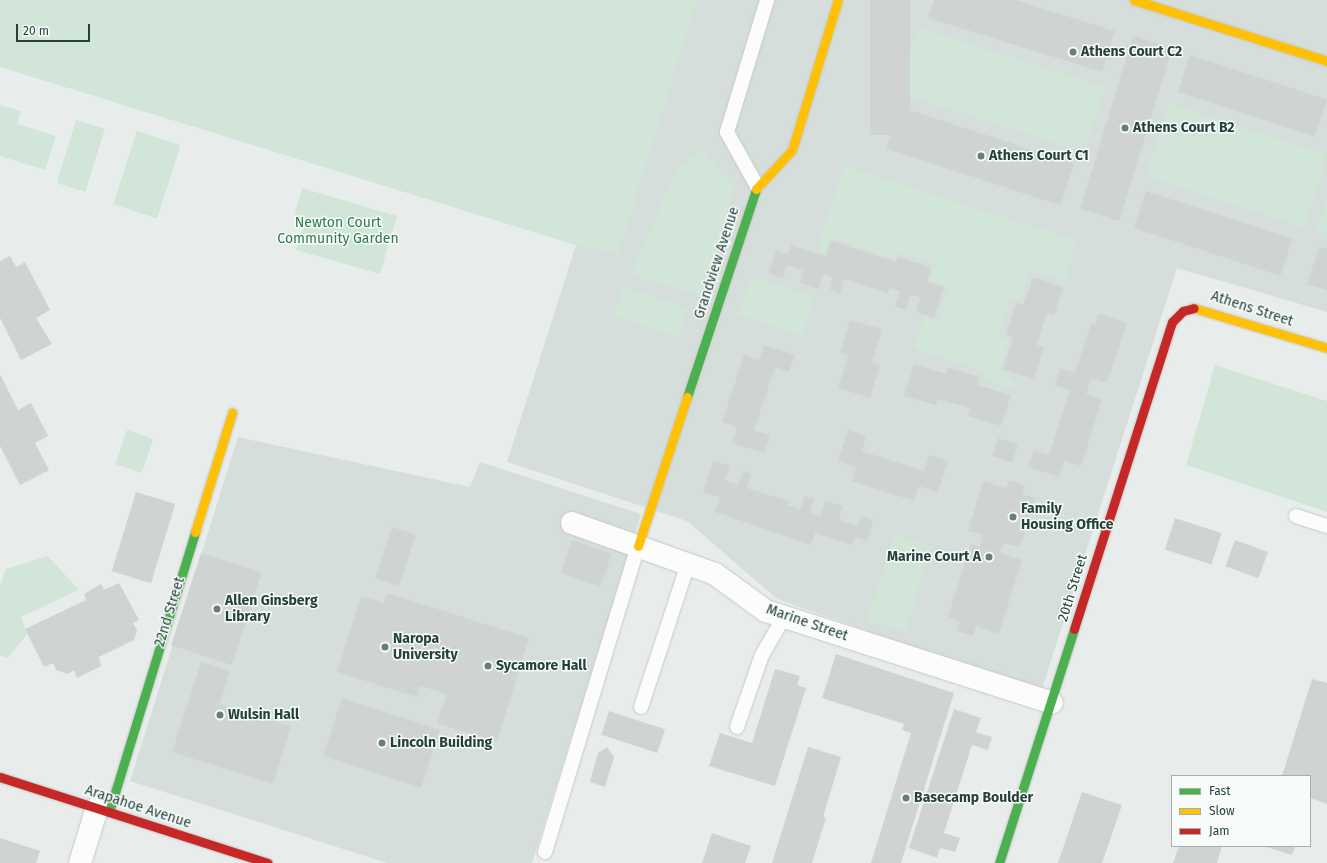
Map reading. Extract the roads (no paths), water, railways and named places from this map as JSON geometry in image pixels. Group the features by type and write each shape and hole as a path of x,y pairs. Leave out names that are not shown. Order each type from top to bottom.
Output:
{"street":[{"name":"Grandview Avenue","path":"638,546 757,186 792,150 838,0"},
{"path":"1134,0 1327,62"},
{"name":"Athens Street","path":"1172,322 1183,310 1199,306 1327,348"},
{"name":"20th Street","path":"999,863 1052,703 1172,322"},
{"name":"22nd Street","path":"80,863 103,810 232,413"},
{"name":"Marine Street","path":"572,523 715,574 766,611 1052,703"},
{"name":"Arapahoe Avenue","path":"0,777 268,863"}],"lane":[{"path":"757,186 727,132 767,0"},
{"path":"1296,516 1327,526"},
{"path":"545,852 638,546"},
{"path":"641,707 688,564"},
{"path":"737,727 762,655 784,617"}],"place":[{"name":"Athens Court C2","path":"1073,52"},
{"name":"Athens Court B2","path":"1125,128"},
{"name":"Athens Court C1","path":"981,156"},
{"name":"Family Housing Office","path":"1013,517"},
{"name":"Marine Court A","path":"989,557"},
{"name":"Allen Ginsberg Library","path":"217,609"},
{"name":"Naropa University","path":"385,647"},
{"name":"Sycamore Hall","path":"488,666"},
{"name":"Wulsin Hall","path":"220,715"},
{"name":"Lincoln Building","path":"382,743"},
{"name":"Basecamp Boulder","path":"906,798"}],"park label":[{"name":"Newton Court Community Garden","path":"338,232"}]}
